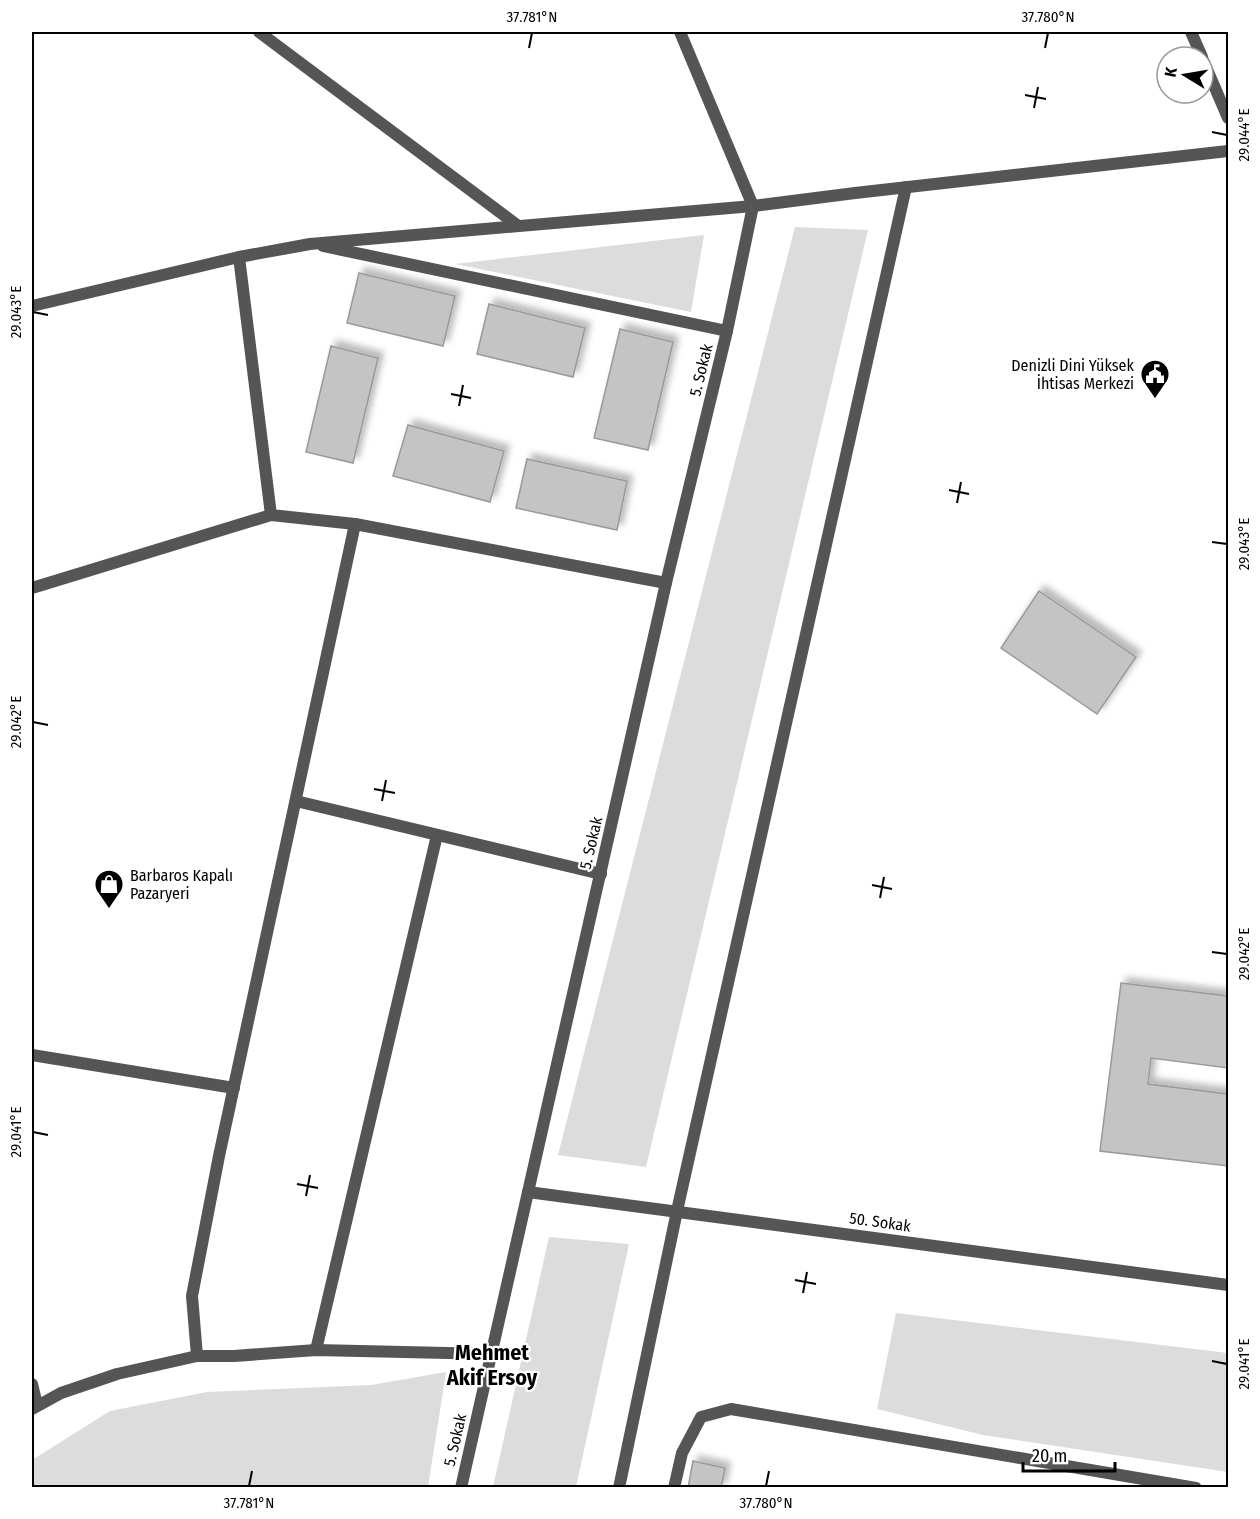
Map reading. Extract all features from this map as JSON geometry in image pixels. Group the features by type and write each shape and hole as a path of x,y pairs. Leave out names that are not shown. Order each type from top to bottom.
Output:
{"street":[{"path":"259,32 517,225"},
{"path":"680,32 753,206"},
{"path":"1215,88 1228,118"},
{"path":"32,306 239,257 310,244 753,206 1228,151"},
{"path":"619,1488 677,1211 906,187"},
{"name":"5. Sokak","path":"461,1488 666,583 727,331 753,206"},
{"path":"310,244 727,331"},
{"path":"239,257 271,515"},
{"path":"32,588 271,515 355,524 666,583"},
{"path":"197,1356 192,1296 234,1088 355,524"},
{"path":"296,801 600,874"},
{"path":"316,1350 437,835"},
{"path":"32,1055 234,1088"},
{"name":"50. Sokak","path":"528,1192 1228,1285"},
{"path":"32,1384 34,1407 61,1394 117,1374 197,1356 234,1356 316,1350 491,1354"},
{"path":"674,1488 682,1454 701,1417 730,1409 1196,1488"}],"shaded area":[{"path":"795,227 868,230 646,1167 558,1155"},
{"path":"704,235 691,312 455,264"},
{"path":"549,1237 629,1244 576,1487 493,1487"},
{"path":"896,1313 1228,1353 1228,1472 983,1435 877,1409"},
{"path":"446,1372 428,1487 32,1487 32,1460 110,1411 207,1392 371,1385"}],"building":[{"path":"359,273 455,296 443,346 347,323"},
{"path":"489,304 585,328 573,377 477,354"},
{"path":"620,329 673,342 648,450 594,438"},
{"path":"331,346 378,358 353,463 306,452"},
{"path":"408,425 504,451 490,502 393,476"},
{"path":"527,459 627,481 617,530 516,508"},
{"path":"1039,591 1136,657 1097,714 1001,648"},
{"path":"1121,983 1228,996 1228,1068 1151,1058 1148,1084 1228,1094 1228,1166 1100,1151"},
{"path":"693,1461 725,1468 721,1488 688,1488"}],"place":[{"name":"Denizli Dini Yüksek İhtisas Merkezi","path":"1155,400"},
{"name":"Barbaros Kapalı Pazaryeri","path":"109,910"}],"district":[{"name":"Mehmet Akif Ersoy","path":"492,1364"}]}
